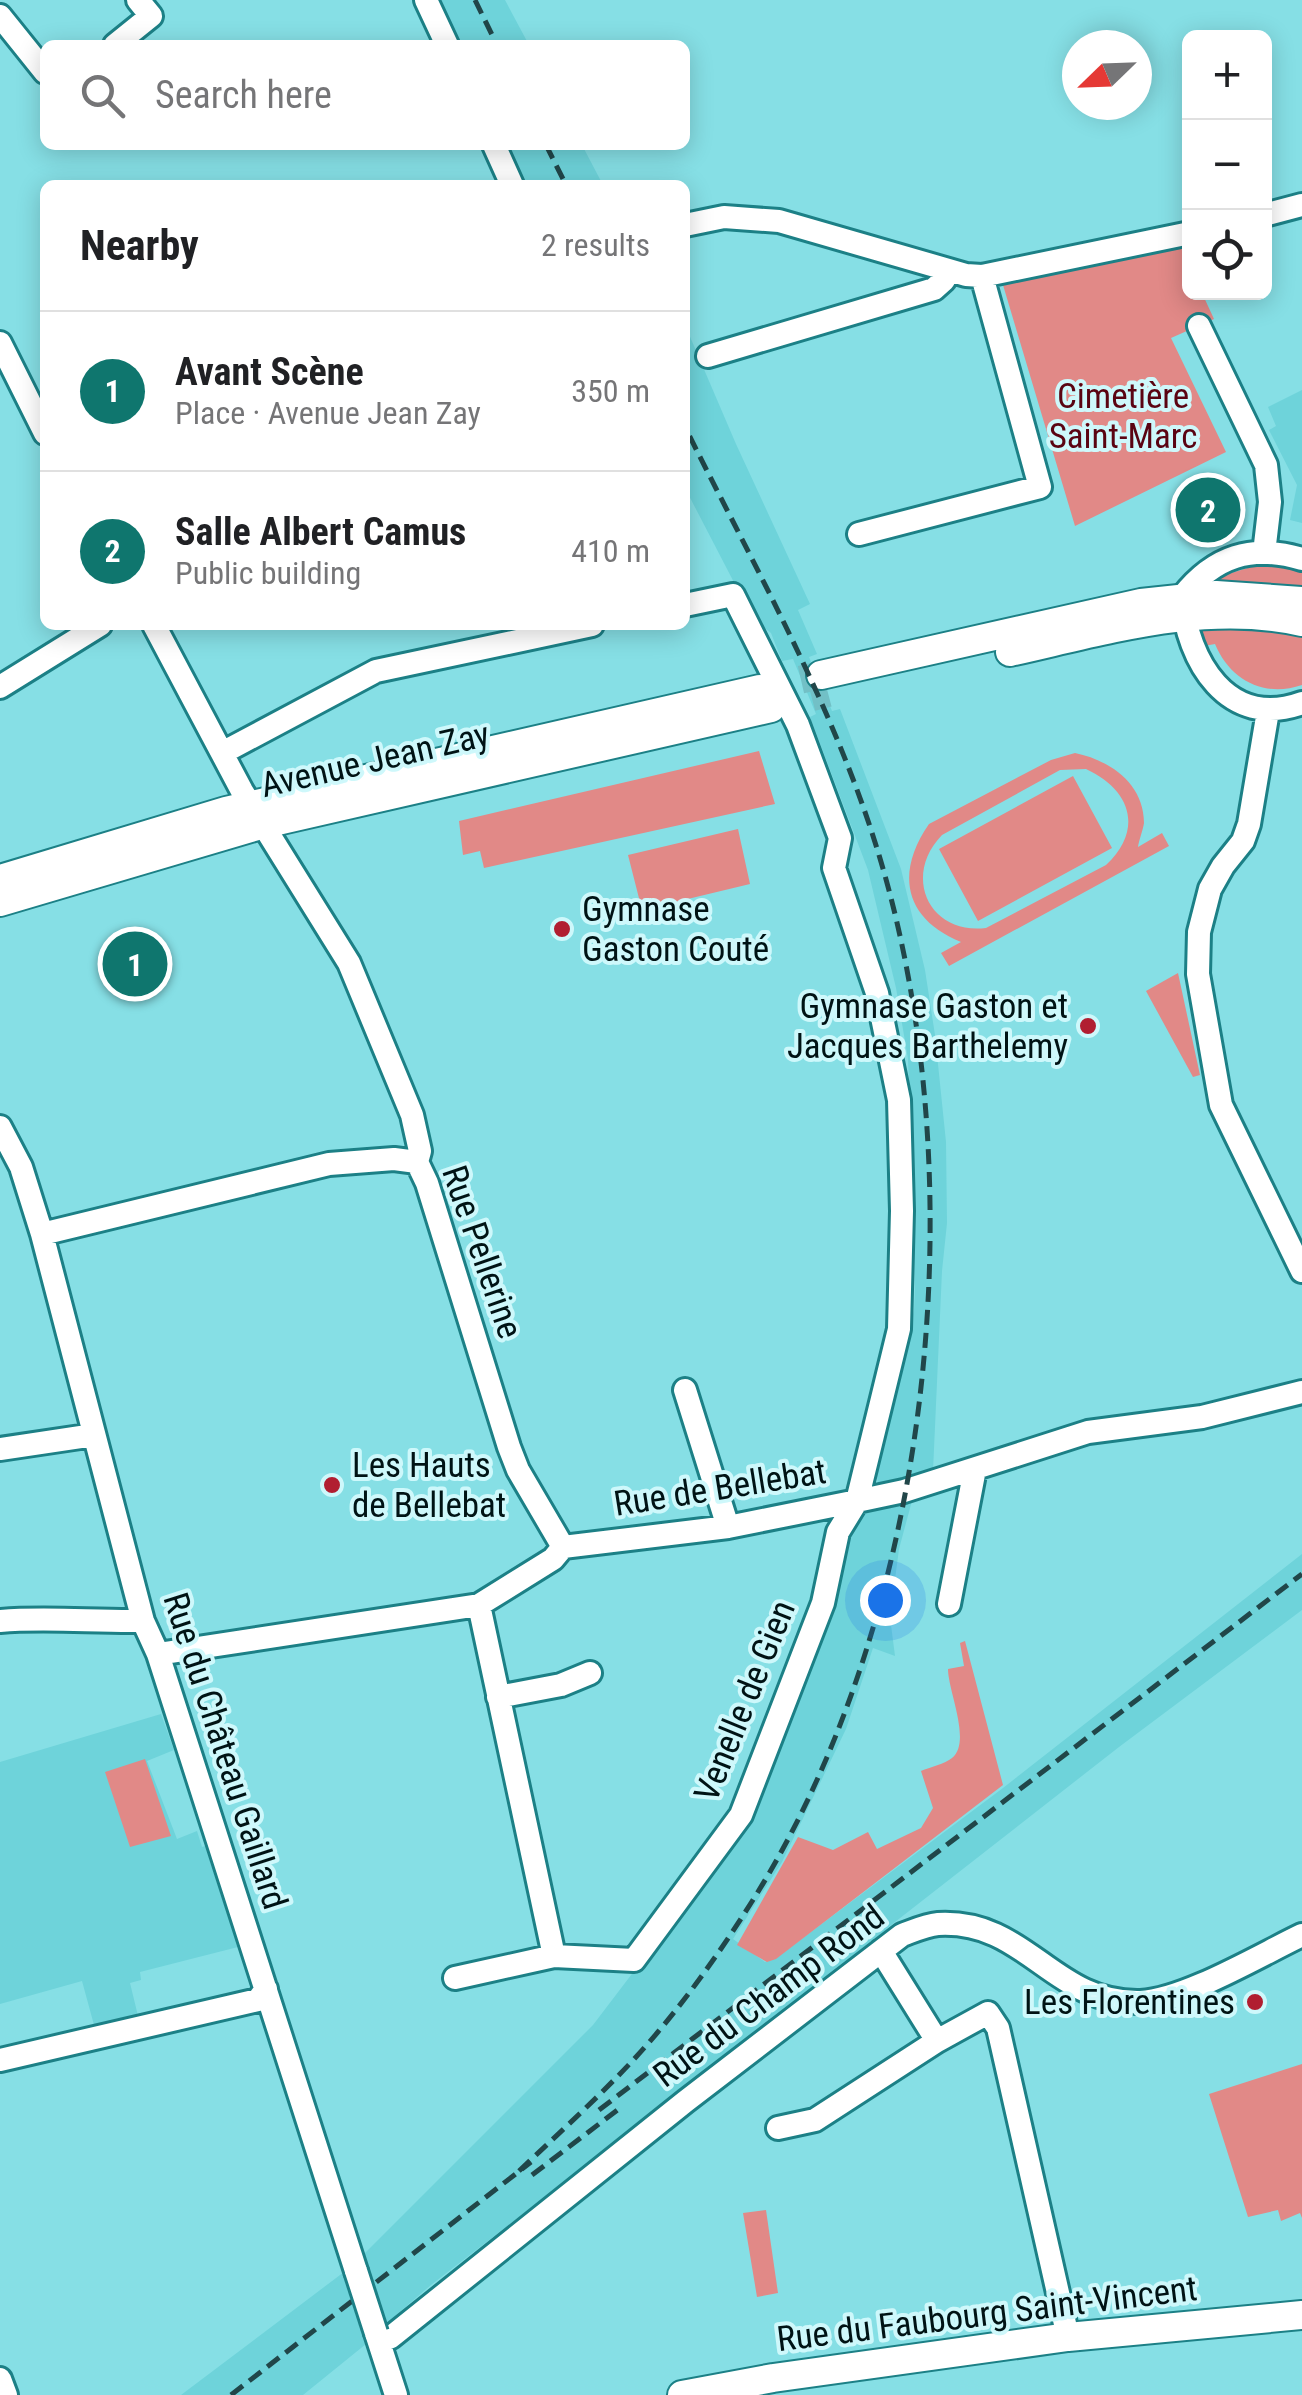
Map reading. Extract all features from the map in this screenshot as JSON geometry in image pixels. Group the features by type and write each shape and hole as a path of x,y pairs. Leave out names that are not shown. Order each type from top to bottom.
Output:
{"main road":[{"path":"824,684 1145,621 1216,594 1302,602"},
{"path":"1183,607 1302,622"},
{"name":"Avenue Jean Zay","path":"0,879 766,698"},
{"name":"Avenue Jean Zay","path":"0,902 258,815"},
{"name":"Rue du Faubourg Saint-Vincent","path":"682,2395 745,2390 1068,2337 1302,2314"}],"street":[{"path":"120,40 150,16 138,0"},
{"path":"426,0 446,40"},
{"path":"0,16 40,66"},
{"path":"496,150 510,180"},
{"path":"1272,213 1302,205"},
{"path":"690,224 724,216 778,221 948,270 982,276 1182,235"},
{"path":"708,356 934,289 948,270"},
{"path":"859,534 1040,487 982,276"},
{"path":"1199,326 1266,465 1270,502 1264,552"},
{"path":"0,343 40,422"},
{"path":"1302,559 1264,552 1230,558 1207,569 1183,607 1190,646 1215,684 1231,697 1268,711 1302,703"},
{"path":"690,604 733,595 798,726 840,838 834,868 877,993 898,1100 902,1210 899,1329 857,1502"},
{"path":"0,686 92,630"},
{"path":"157,630 222,753 350,963 412,1115 419,1157"},
{"path":"222,753 376,671 569,630"},
{"path":"1268,711 1249,824 1243,840 1210,889 1197,955 1221,1105 1302,1270"},
{"name":"Rue du Château Gaillard","path":"0,1128 21,1167 42,1234 142,1622 158,1654 396,2395"},
{"name":"Rue Pellerine","path":"42,1234 329,1164 419,1157 508,1447 563,1547"},
{"path":"685,1390 728,1527"},
{"name":"Rue de Bellebat","path":"563,1547 728,1527 857,1502 1088,1432 1202,1417 1302,1392"},
{"path":"0,1449 94,1436"},
{"path":"949,1604 976,1469"},
{"name":"Venelle de Gien","path":"454,1978 554,1956 634,1960 741,1815 823,1604 838,1532 857,1502"},
{"path":"158,1654 479,1605 553,1559 563,1547"},
{"path":"479,1605 554,1956"},
{"path":"0,1620 46,1617 100,1623 142,1622"},
{"path":"498,1697 561,1685 590,1673"},
{"name":"Rue du Champ Rond","path":"378,2338 391,2336 700,2089 902,1936 935,1924 978,1927 1006,1938 1092,1995 1140,2002 1171,1996 1302,1935"},
{"path":"881,1951 936,2041"},
{"path":"0,2060 258,2000 266,1989"},
{"path":"778,2128 816,2120 936,2041 988,2014 998,2028 1068,2337"},
{"path":"0,2379 6,2395"}],"shaded area":[{"path":"435,0 505,0 526,40 454,40"},
{"path":"506,150 585,150 600,180 521,180"},
{"path":"690,337 810,604 798,610 817,654 809,657 832,711 840,709 901,869 925,970 946,1142 947,1223 933,1471 913,1497 899,1549 890,1617 895,1656 873,1648 846,1729 782,1862 733,1939 765,1962 783,1953 1003,1788 1302,1554 1302,1610 1119,1747 382,2327 364,2330 366,2344 303,2395 181,2395 344,2272 346,2276 593,2025 743,1828 851,1534 860,1516 873,1506 914,1310 908,1059 868,870 810,717 816,714 793,659 782,661 771,633 753,619 690,498"},
{"path":"1302,390 1302,523 1290,520 1297,485 1269,430 1276,426 1268,407"},
{"path":"161,1714 174,1750 147,1761 177,1839 197,1831 202,1847 205,1846 238,1947 140,1972 141,1980 130,1983 138,2016 94,2025 82,1981 0,2004 0,1762"}],"green space":[{"name":"Cimetière Saint-Marc","path":"1181,244 1182,300 1205,300 1214,319 1171,338 1226,452 1075,526 1003,285"},
{"path":"1264,563 1302,570 1302,591 1214,584 1218,577"},
{"path":"1202,623 1302,630 1302,685 1274,689 1250,683 1221,657 1215,644 1204,646 1198,628"},
{"path":"759,751 775,804 484,868 480,851 463,855 459,821"},
{"path":"1075,753 1112,768 1138,796 1144,823 1138,847 1162,833 1169,846 949,966 941,953 961,942 927,921 911,893 909,877 918,842 929,824 1051,760","holes":["1086,769 1122,799 1128,824 1125,838 1106,865 986,928 966,928 936,912 923,884 924,868 942,835 1060,770"]},
{"path":"1073,776 1112,848 978,921 939,849"},
{"path":"738,829 750,884 642,910 628,855"},
{"path":"1178,973 1200,1075 1193,1077 1146,991"},
{"path":"965,1641 1003,1785 776,1959 767,1962 737,1945 798,1837 833,1850 868,1832 877,1849 921,1828 933,1808 921,1771 949,1760 958,1750 960,1729 948,1669 964,1666 960,1643"},
{"path":"145,1759 171,1836 130,1847 105,1772"},
{"path":"1302,2064 1302,2218 1300,2213 1281,2221 1278,2210 1248,2217 1209,2094"},
{"path":"766,2210 778,2293 757,2297 743,2213"}],"tunnel":[{"path":"760,689 821,675"},
{"path":"771,708 828,693"}],"railway":[{"path":"475,0 495,40"},
{"path":"548,150 564,180"},
{"path":"519,2171 622,2072 682,2002 751,1903 813,1789 862,1663 898,1531 920,1393 930,1253 926,1115 909,982 879,855 816,691 690,437"},
{"path":"599,2110 1302,1574"},
{"path":"532,2175 620,2108"},
{"path":"231,2395 531,2162"}],"place":[{"name":"Salle Albert Camus","path":"1208,510"},
{"name":"Gymnase Gaston Couté","path":"562,929"},
{"name":"Avant Scène","path":"135,964"},
{"name":"Gymnase Gaston et Jacques Barthelemy","path":"1088,1026"},
{"name":"Les Hauts de Bellebat","path":"332,1485"},
{"name":"Les Florentines","path":"1255,2002"}]}
